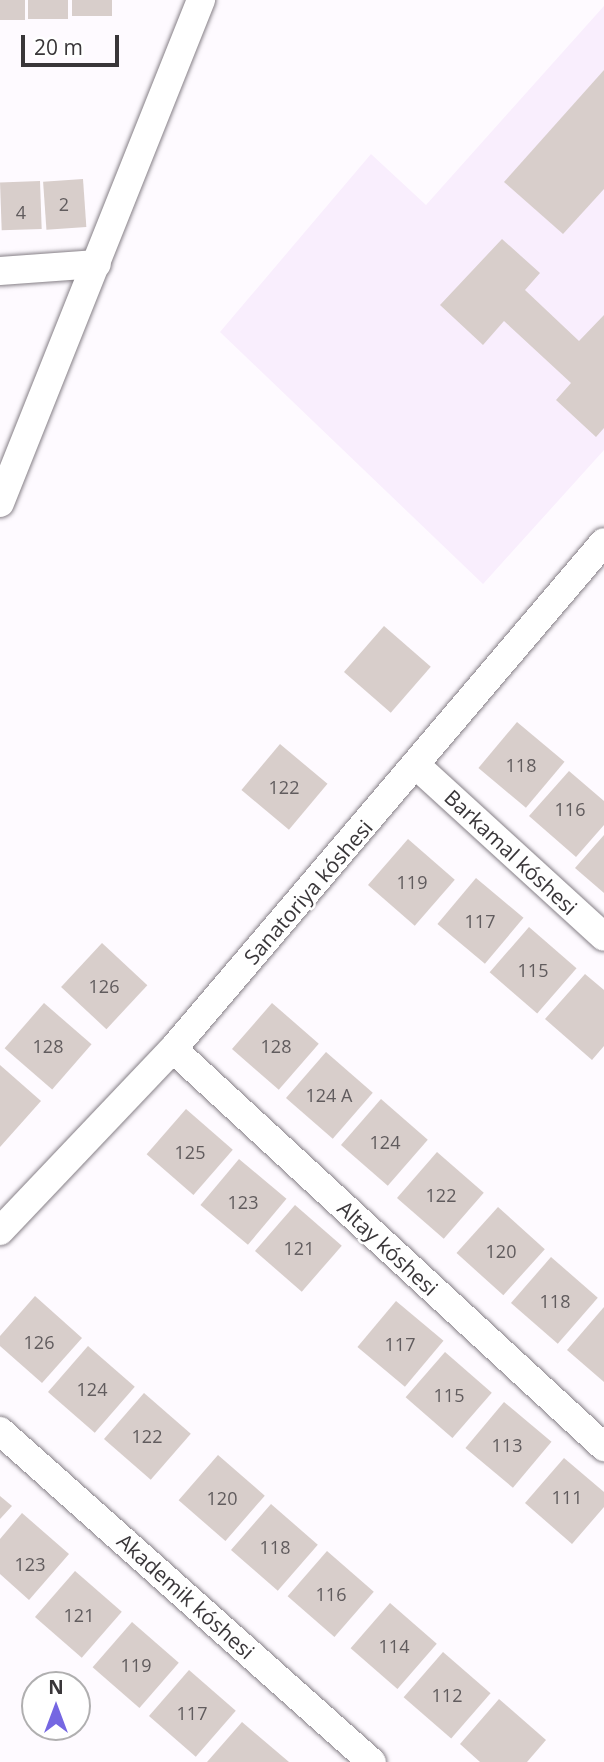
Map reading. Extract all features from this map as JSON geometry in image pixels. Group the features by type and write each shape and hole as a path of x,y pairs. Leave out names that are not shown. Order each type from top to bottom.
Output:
{"street":[{"path":"0,502 201,0"},
{"path":"0,271 97,264"},
{"name":"Sanatoriya kóshesi","path":"0,1231 173,1049 417,766 604,542"},
{"name":"Barkamal kóshesi","path":"417,766 604,937"},
{"name":"Altay kóshesi","path":"173,1049 604,1447"},
{"name":"Akademik kóshesi","path":"0,1430 372,1762"}],"shaded area":[{"path":"604,6 604,450 483,584 220,332 371,154 426,205"}],"building":[{"path":"0,0 25,0 25,20 0,20"},
{"path":"28,0 68,0 68,19 28,19"},
{"path":"72,0 112,0 112,16 72,16"},
{"path":"604,70 604,189 563,234 504,182"},
{"path":"83,179 86,227 46,230 43,182"},
{"path":"40,181 42,229 2,230 0,182"},
{"path":"502,239 540,273 525,290 579,341 604,315 604,428 596,437 556,400 571,383 504,321 483,345 440,305"},
{"path":"384,626 431,667 391,713 344,672"},
{"path":"517,722 564,762 526,808 478,768"},
{"path":"280,744 327,784 289,830 241,790"},
{"path":"569,771 604,801 604,825 576,857 529,816"},
{"path":"604,835 604,893 575,868"},
{"path":"408,839 455,880 415,926 368,885"},
{"path":"476,878 523,918 485,964 437,924"},
{"path":"529,927 577,968 537,1014 490,972"},
{"path":"102,943 147,985 106,1029 61,987"},
{"path":"585,974 604,990 604,1046 592,1060 545,1019"},
{"path":"44,1003 92,1044 52,1090 5,1048"},
{"path":"272,1003 319,1044 279,1090 232,1049"},
{"path":"326,1052 373,1093 333,1139 286,1098"},
{"path":"0,1065 41,1101 0,1147"},
{"path":"381,1099 428,1140 388,1186 341,1145"},
{"path":"186,1109 233,1150 193,1195 147,1154"},
{"path":"437,1152 484,1193 444,1239 397,1198"},
{"path":"239,1159 286,1199 248,1245 200,1205"},
{"path":"295,1205 342,1246 302,1292 255,1251"},
{"path":"498,1207 545,1249 503,1295 457,1253"},
{"path":"551,1257 598,1298 558,1344 511,1303"},
{"path":"35,1296 82,1338 42,1383 0,1346 0,1336"},
{"path":"396,1301 443,1341 405,1387 357,1347"},
{"path":"604,1307 604,1382 567,1350"},
{"path":"88,1346 135,1387 95,1433 48,1392"},
{"path":"445,1352 492,1393 452,1438 406,1397"},
{"path":"144,1393 191,1434 151,1480 104,1439"},
{"path":"504,1402 551,1442 513,1488 465,1448"},
{"path":"218,1455 265,1496 225,1541 179,1500"},
{"path":"564,1458 604,1492 604,1507 572,1544 525,1503"},
{"path":"0,1496 12,1506 0,1519"},
{"path":"271,1504 318,1545 278,1591 231,1550"},
{"path":"22,1513 69,1554 29,1600 0,1574 0,1539"},
{"path":"327,1551 374,1592 334,1637 288,1596"},
{"path":"75,1571 122,1612 82,1658 35,1617"},
{"path":"390,1603 437,1644 397,1689 351,1648"},
{"path":"132,1622 179,1663 139,1708 93,1667"},
{"path":"443,1652 491,1693 451,1739 404,1697"},
{"path":"189,1670 236,1711 196,1757 149,1716"},
{"path":"499,1699 546,1740 527,1762 480,1762 460,1744"},
{"path":"242,1722 289,1762 207,1762"}]}
